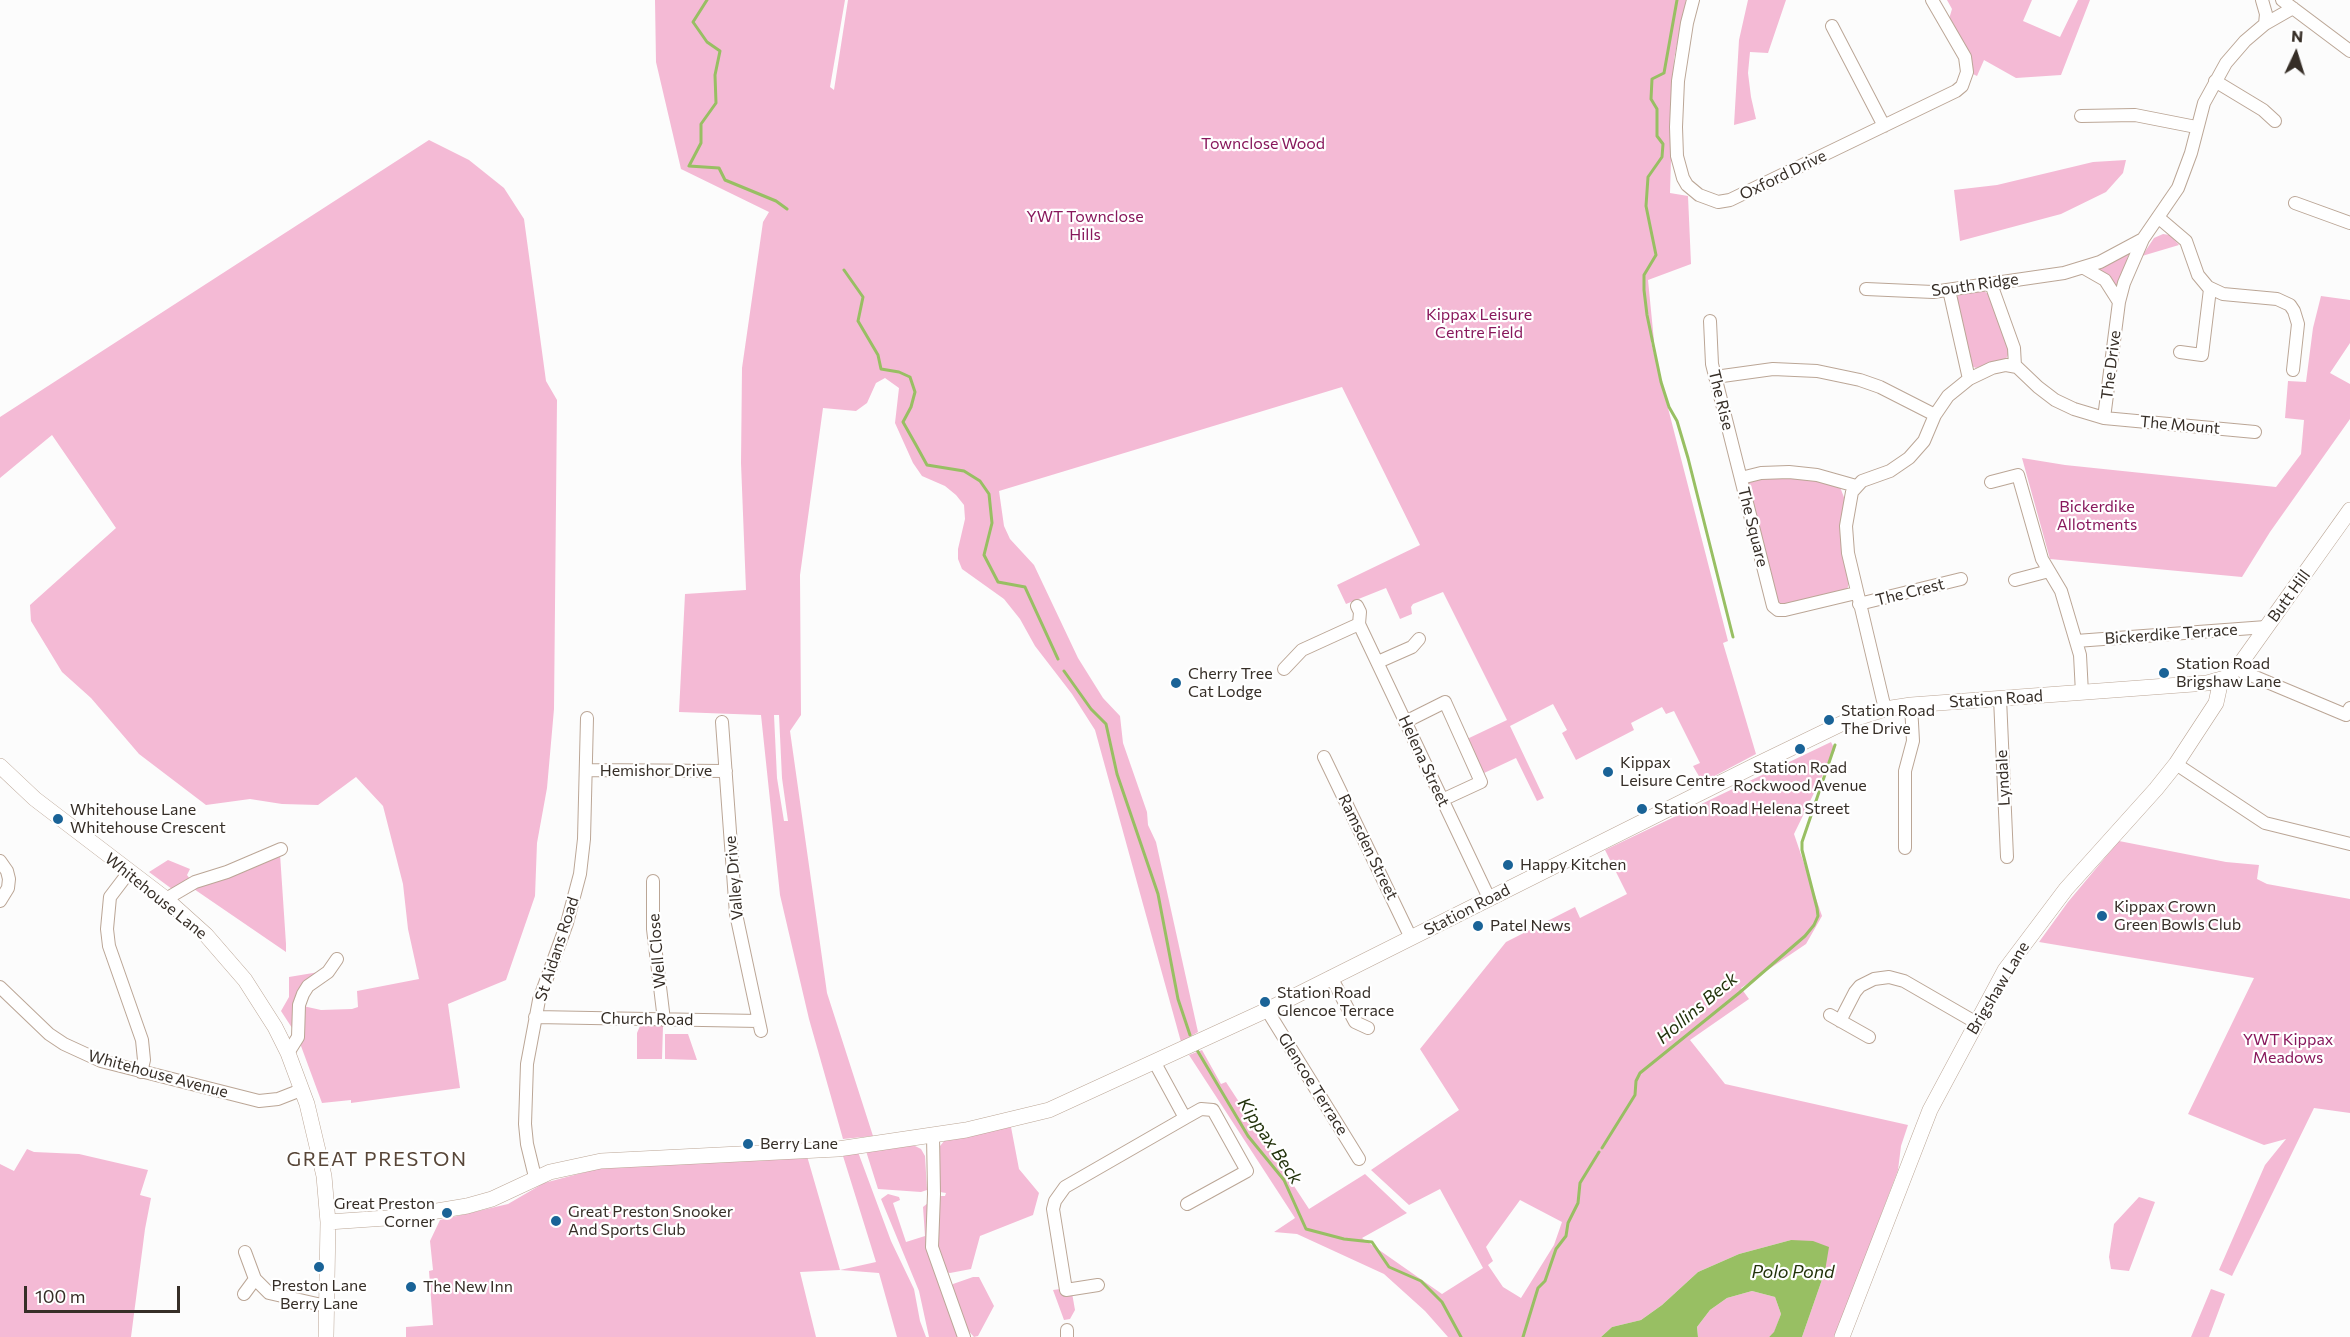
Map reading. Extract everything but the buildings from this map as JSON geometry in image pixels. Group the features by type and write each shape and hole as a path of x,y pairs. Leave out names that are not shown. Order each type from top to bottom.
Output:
{"street":[{"name":"Oxford Drive","path":"1693,0 1678,81 1676,149 1683,178 1699,195 1718,202 1730,200 1956,91 1965,79 1967,64 1932,0"},
{"path":"2262,0 2266,14 2265,24"},
{"path":"2282,0 2350,51"},
{"name":"The Drive","path":"2015,366 2055,400 2074,409 2104,418 2119,302 2132,261 2143,239 2178,188 2186,170 2204,103 2215,81 2234,53 2265,24 2293,8"},
{"path":"1832,26 1884,126"},
{"path":"2215,81 2263,110 2275,121"},
{"path":"2081,116 2135,115 2196,127"},
{"path":"2295,203 2350,223"},
{"path":"2159,218 2186,241 2198,275 2210,289 2223,294 2277,299 2290,305 2298,324 2293,370"},
{"name":"South Ridge","path":"1866,289 1906,292 1949,290 2084,268 2143,239"},
{"path":"2084,268 2105,280 2119,302"},
{"path":"1885,709 1848,553 1846,526 1849,499 1856,486 1862,481 1890,471 1909,458 1924,441 1935,415 1948,396 1969,379 2000,366 2015,366 2014,348 1991,284"},
{"path":"2180,352 2202,355 2210,289"},
{"path":"1949,290 1969,379"},
{"name":"The Rise","path":"1710,321 1710,350 1715,377 1741,478"},
{"path":"1715,377 1752,370 1773,369 1828,373 1880,387 1935,415"},
{"name":"The Mount","path":"2104,418 2256,432"},
{"name":"The Square","path":"1856,486 1817,476 1789,472 1761,473 1741,478 1775,608 1785,610 1858,599"},
{"path":"1991,482 2018,475 2042,559 2061,591 2076,641 2082,693"},
{"name":"Butt Hill","path":"2223,679 2238,667 2350,510"},
{"path":"2015,580 2049,571"},
{"name":"The Crest","path":"1858,599 1961,579"},
{"path":"1284,669 1308,647 1359,624 1360,612 1357,606"},
{"name":"Helena Street","path":"1359,624 1489,898"},
{"name":"Bickerdike Terrace","path":"2076,641 2266,627"},
{"path":"1378,662 1412,647 1419,639"},
{"path":"2238,667 2241,671 2349,713"},
{"name":"Station Road","path":"933,1135 1003,1122 1049,1110 1131,1074 1267,1010 1826,730 1885,709 2223,679"},
{"name":"Brigshaw Lane","path":"1842,1337 1930,1110 1975,1022 2005,970 2073,882 2176,764 2216,703 2223,679"},
{"name":"Lyndale","path":"2000,698 2007,857"},
{"path":"1405,722 1445,702 1481,782 1442,800"},
{"path":"1905,848 1904,774 1913,741 1911,705"},
{"name":"St Aidans Road","path":"535,1177 527,1144 525,1104 527,1064 535,1017 567,923 580,874 587,718"},
{"name":"Valley Drive","path":"722,722 735,914 760,1026"},
{"name":"Ramsden Street","path":"1324,757 1411,938"},
{"path":"2176,764 2265,823 2350,844"},
{"name":"Whitehouse Lane","path":"0,766 34,799 166,899 206,934 261,1002 288,1053 302,1090 324,1176 328,1222 326,1337"},
{"name":"Hemishor Drive","path":"586,770 726,771"},
{"path":"166,899 195,882 227,872 281,849"},
{"path":"0,861 7,870 9,879 8,888 0,901"},
{"path":"129,872 110,897 107,929 109,946 142,1040 144,1059 141,1072"},
{"name":"Well Close","path":"653,881 653,929 664,1020"},
{"path":"288,1053 298,1037 299,1005 303,994 308,986 328,972 337,959"},
{"path":"1331,977 1355,1022 1368,1028"},
{"path":"1869,1037 1835,1018 1860,986 1874,979 1889,977 1904,981 1975,1022"},
{"name":"Whitehouse Avenue","path":"0,987 40,1026 64,1044 101,1061 259,1101 278,1099 302,1090"},
{"name":"Glencoe Terrace","path":"1267,1010 1359,1159"},
{"name":"Church Road","path":"535,1017 664,1020 760,1026"},
{"path":"1155,1063 1185,1118"},
{"path":"1098,1285 1066,1290 1053,1218 1055,1201 1065,1187 1201,1109 1213,1110 1247,1171 1187,1204"},
{"path":"328,1222 401,1217 467,1206 492,1199 535,1177 571,1167 627,1159 838,1149 933,1135 932,1247 964,1337"},
{"path":"245,1252 255,1279 269,1293 326,1306"},
{"path":"244,1294 255,1279"}],"green space":[{"path":"655,0 845,0 830,87 834,90 848,0 1686,0 1674,59 1670,193 1688,196 1691,264 1648,280 1654,341 1651,342 1728,641 1723,643 1756,754 1707,780 1700,778 1693,766 1700,763 1674,711 1666,714 1662,707 1631,723 1634,730 1576,760 1562,733 1567,730 1553,704 1510,726 1544,798 1537,801 1516,758 1482,774 1467,739 1507,720 1443,592 1413,604 1412,614 1400,619 1386,588 1346,604 1337,585 1420,545 1342,387 999,491 1004,526 1010,539 1034,565 1078,658 1103,698 1120,716 1123,743 1147,812 1148,825 1156,842 1198,1032 1181,1042 1095,730 1004,599 962,569 958,559 958,549 965,519 964,505 945,486 922,476 913,463 895,423 899,388 885,378 876,383 867,403 856,411 823,408 800,575 801,715 790,731 827,993 873,1136 843,1139 809,1019 780,895 761,715 679,712 685,594 746,590 741,463 742,368 763,222 769,212 681,169 656,62","holes":["774,715 779,715 782,778 788,821 784,821 777,778"]},
{"path":"1748,0 1786,0 1768,53 1750,52 1748,73 1756,119 1734,125 1739,40"},
{"path":"1947,0 2032,0 2023,21 2060,37 2078,0 2090,0 2061,75 2016,78 1984,60 1977,76 1973,74 1969,53 1949,19 1952,9"},
{"path":"429,140 469,160 504,188 524,219 546,381 557,400 554,709 547,788 537,843 535,896 506,980 448,1004 460,1088 351,1103 351,1100 322,1103 301,1046 303,1006 321,1010 352,1009 358,1007 357,991 419,979 408,929 403,884 383,806 356,777 318,805 282,804 250,799 206,805 139,754 91,698 62,672 31,621 30,605 116,528 52,435 0,478 0,417"},
{"path":"2126,160 2123,173 2106,192 2061,214 1960,241 1954,190 1997,185 2093,162"},
{"path":"2163,234 2170,235 2179,245 2142,256 2154,238"},
{"path":"2129,253 2119,286 2116,287 2097,268"},
{"path":"1983,290 1989,295 2010,351 2006,359 1976,368 1971,366 1956,299 1959,294"},
{"name":"Bickerdike Allotments","path":"2321,296 2350,300 2350,343 2330,373 2350,384 2350,419 2270,532 2242,577 2050,559 2022,458 2065,465 2276,487 2301,454 2304,420 2285,418 2288,381 2306,382 2313,328"},
{"path":"1764,478 1809,478 1840,487 1845,500 1849,583 1847,590 1778,605 1748,483"},
{"path":"1831,742 1835,750 1794,834 1822,916 1806,944 1741,988 1749,999 1690,1040 1725,1084 1908,1125 1901,1146 1898,1170 1835,1337 1802,1337 1825,1271 1791,1240 1739,1254 1698,1272 1662,1305 1641,1320 1612,1327 1601,1337 1448,1337 1425,1311 1384,1274 1297,1234 1274,1232 1295,1218 1189,1055 1202,1050 1221,1084 1226,1082 1309,1209 1365,1174 1407,1213 1362,1238 1442,1294 1483,1268 1440,1189 1409,1205 1371,1170 1459,1110 1420,1049 1506,942 1575,907 1580,918 1627,894 1605,850","holes":["1520,1200 1562,1222 1554,1245 1521,1298 1503,1287 1488,1265 1493,1261 1486,1247"]},
{"name":"YWT Kippax Meadows","path":"2119,841 2226,862 2259,865 2257,879 2267,884 2350,899 2350,1113 2314,1108 2232,1276 2219,1270 2265,1165 2286,1139 2264,1145 2188,1114 2254,978 2039,942 2068,902"},
{"path":"280,854 286,944 286,952 191,887"},
{"path":"168,860 190,869 187,875 190,879 172,889 149,872"},
{"path":"325,971 307,984 294,1031 281,1011 289,997 289,977"},
{"path":"640,1026 663,1026 662,1059 637,1059 637,1033"},
{"path":"665,1034 688,1034 697,1060 665,1059"},
{"path":"1011,1127 1019,1169 1039,1193 1033,1215 980,1236 971,1269 945,1272 937,1248 940,1196 945,1196 946,1193 940,1192 940,1146 945,1140"},
{"path":"913,1145 921,1149 925,1156 927,1190 921,1192 878,1189 866,1151"},
{"path":"27,1149 34,1152 79,1154 148,1170 140,1195 151,1198 131,1337 0,1337 0,1164 14,1171"},
{"path":"858,1152 891,1241 914,1289 920,1321 926,1337 897,1337 879,1273 840,1270 876,1262 843,1156"},
{"path":"807,1156 840,1270 800,1272 816,1337 406,1337 406,1327 433,1325 429,1271 433,1270 430,1241 440,1220 508,1204 544,1183 601,1168"},
{"path":"888,1194 899,1197 900,1200 893,1203 906,1242 925,1236 923,1207 928,1203 927,1236 959,1337 929,1337 919,1291 881,1199"},
{"path":"2139,1197 2155,1202 2129,1271 2111,1269 2109,1257 2114,1224"},
{"path":"979,1277 994,1306 978,1336 974,1337 965,1327 952,1287 953,1284"},
{"path":"1060,1289 1062,1295 1072,1293 1075,1310 1070,1319 1064,1320 1053,1290"},
{"path":"2211,1289 2225,1294 2209,1337 2191,1337"},
{"path":"1752,1291 1775,1297 1781,1314 1774,1333 1769,1337 1698,1337 1697,1327 1710,1310 1727,1298"}],"water":[{"name":"Polo Pond","path":"1791,1240 1813,1241 1829,1247 1825,1271 1802,1337 1769,1337 1774,1332 1781,1314 1775,1297 1752,1291 1727,1298 1710,1310 1697,1327 1698,1337 1601,1337 1612,1327 1641,1320 1662,1305 1698,1272 1739,1254"}],"waterway":[{"name":"Kippax Beck","path":"707,0 693,22 707,42 720,51 715,75 716,103 701,124 701,143 689,166 719,168 725,180 776,201 787,209"},
{"name":"Hollins Beck","path":"1677,0 1664,73 1652,79 1651,99 1657,109 1657,136 1663,144 1662,157 1648,177 1646,206 1656,255 1644,275 1644,290 1661,382 1669,407 1677,421 1688,458 1733,637"},
{"name":"Kippax Beck","path":"844,270 863,297 858,321 878,355 881,369 899,372 910,377 915,392 911,407 903,422 927,465 964,471 980,481 989,494 992,523 984,555 998,582 1025,587 1058,659"},
{"name":"Kippax Beck","path":"1064,671 1091,709 1106,724 1117,774 1158,894 1178,999 1190,1035"},
{"name":"Hollins Beck","path":"1602,1148 1635,1095 1636,1081 1640,1073 1739,993 1805,936 1814,925 1818,916 1817,908 1802,842 1835,745"},
{"name":"Kippax Beck","path":"1197,1050 1248,1136 1284,1180 1306,1229 1344,1239 1372,1242 1389,1267 1421,1281 1442,1302 1461,1337"},
{"name":"Hollins Beck","path":"1523,1337 1538,1288 1545,1281 1556,1249 1566,1236 1568,1223 1578,1203 1580,1183 1599,1152"}],"place":[{"name":"Station Road Brigshaw Lane","path":"2164,673"},
{"name":"Cherry Tree Cat Lodge","path":"1176,683"},
{"name":"Station Road The Drive","path":"1829,720"},
{"name":"Station Road Rockwood Avenue","path":"1800,749"},
{"name":"Kippax Leisure Centre","path":"1608,772"},
{"name":"Station Road Helena Street","path":"1642,809"},
{"name":"Whitehouse Lane Whitehouse Crescent","path":"58,819"},
{"name":"Happy Kitchen","path":"1508,865"},
{"name":"Kippax Crown Green Bowls Club","path":"2102,916"},
{"name":"Patel News","path":"1478,926"},
{"name":"Station Road Glencoe Terrace","path":"1265,1002"},
{"name":"Berry Lane","path":"748,1144"},
{"name":"Great Preston Corner","path":"447,1213"},
{"name":"Great Preston Snooker And Sports Club","path":"556,1221"},
{"name":"Preston Lane Berry Lane","path":"319,1267"},
{"name":"The New Inn","path":"411,1287"}],"district":[{"name":"GREAT PRESTON","path":"377,1159"}],"park label":[{"name":"Townclose Wood","path":"1263,144"},
{"name":"YWT Townclose Hills","path":"1085,226"},
{"name":"Kippax Leisure Centre Field","path":"1479,324"}]}
